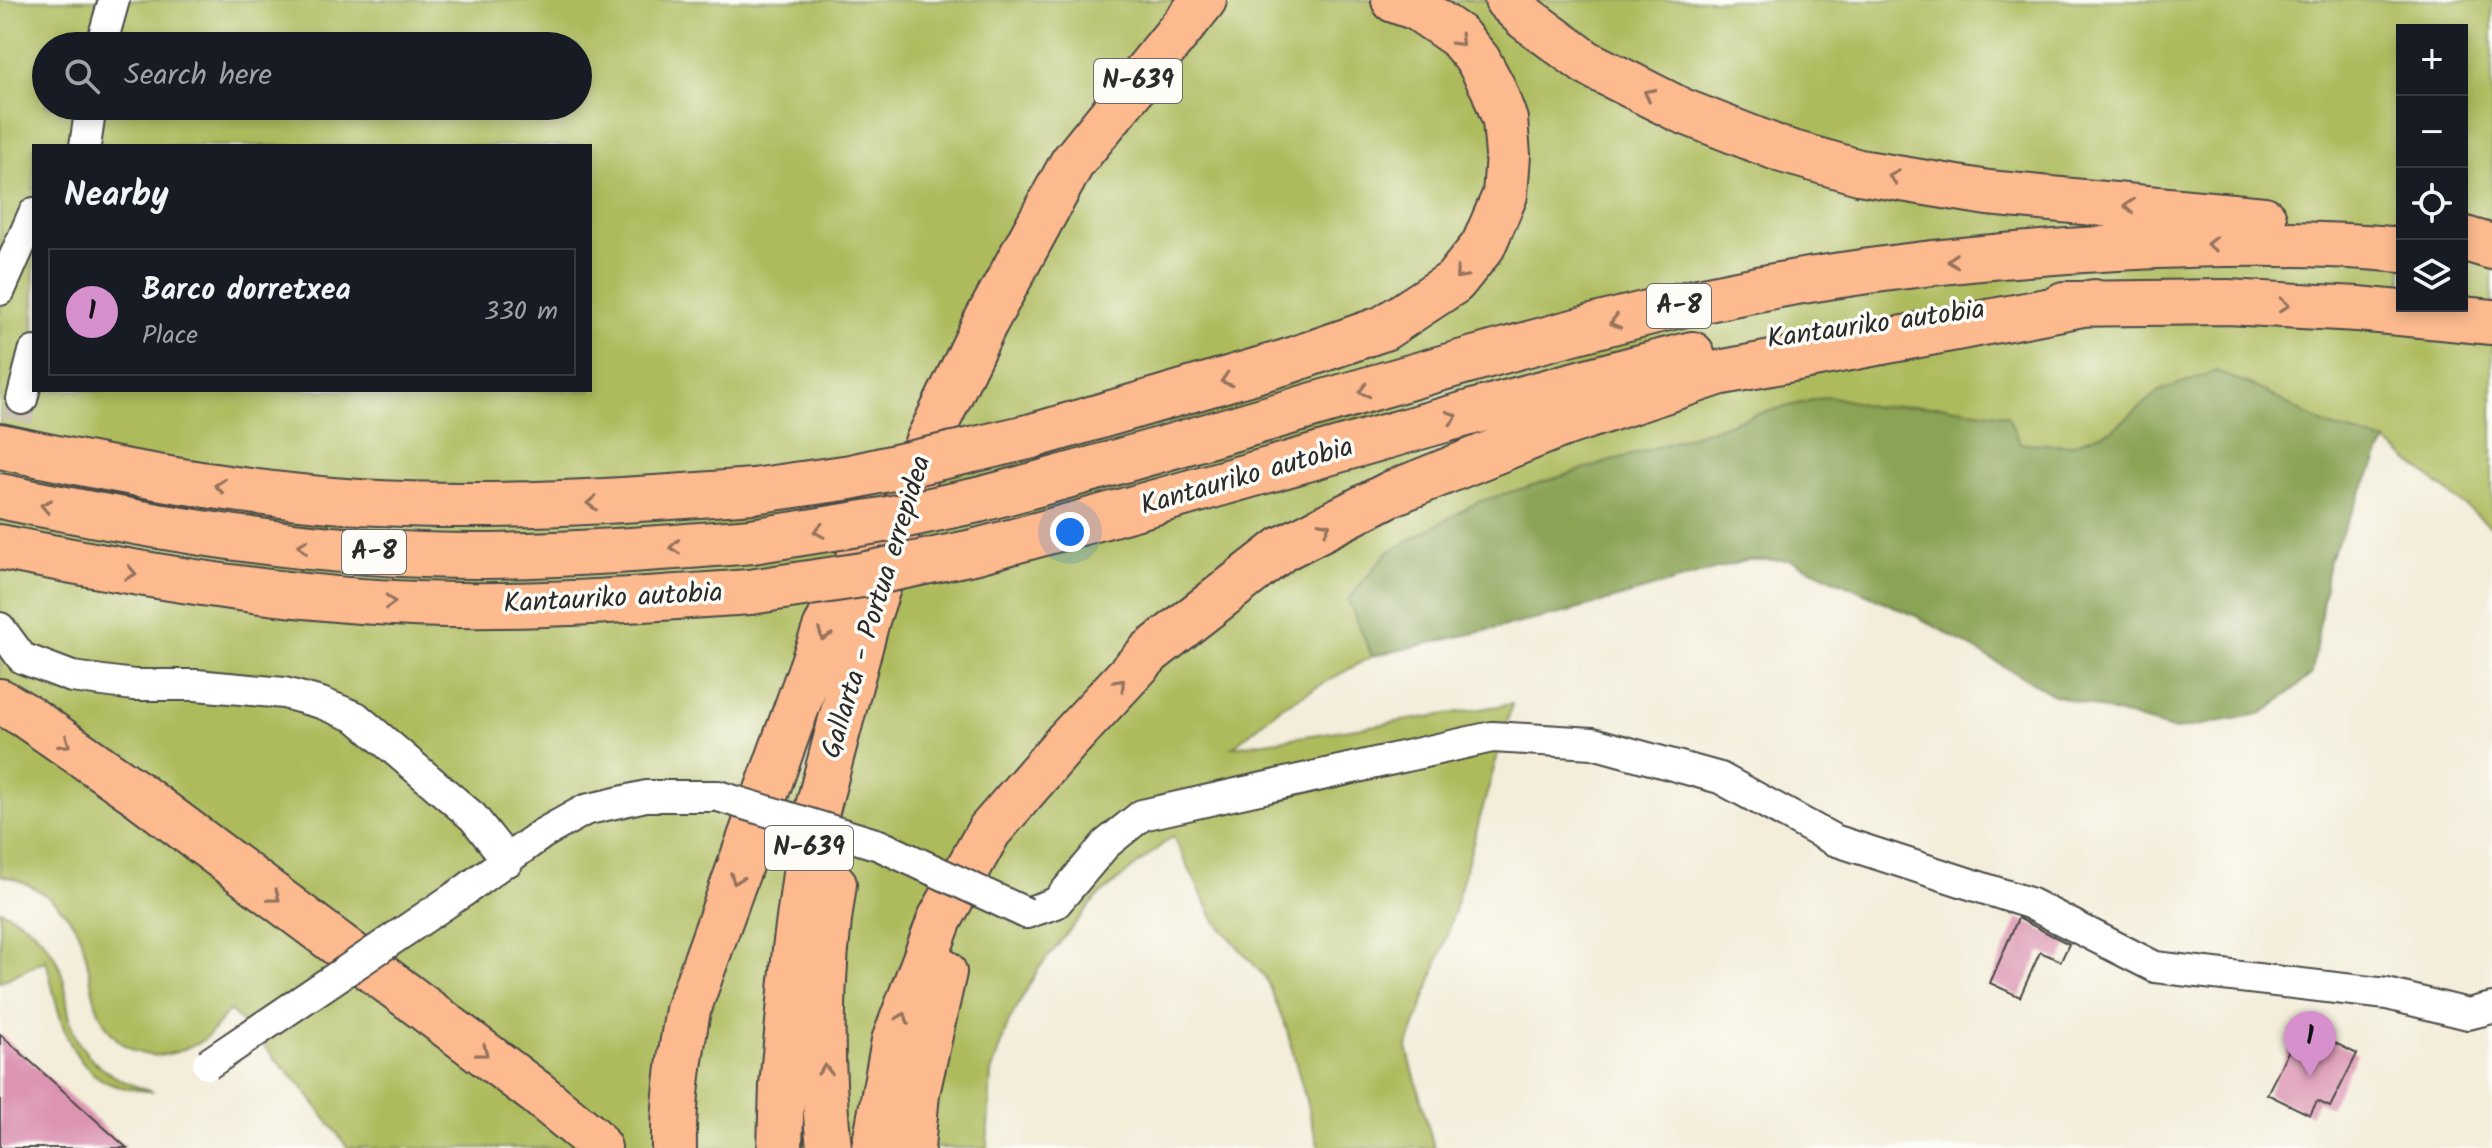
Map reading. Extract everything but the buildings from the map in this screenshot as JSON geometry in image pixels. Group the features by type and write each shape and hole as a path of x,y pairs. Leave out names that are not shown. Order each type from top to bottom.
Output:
{"highway":[{"name":"Gallarta - Portua errepidea","path":"780,1148 782,1086 810,837 868,617 927,443 984,325 1072,163 1204,0"},
{"path":"0,446 193,483 359,502 515,505 614,502 753,491 851,477 1047,432 1286,362 1384,328 1454,282 1483,246 1505,195 1508,155 1505,120 1483,70 1458,36 1417,8 1394,0"},
{"path":"1507,0 1527,19 1587,63 1680,110 1782,150 1859,172 1988,193 2396,232"},
{"path":"2468,240 2492,247"},
{"name":"Kantauriko autobia","path":"0,496 117,520 254,541 368,551 531,555 752,541 883,520 978,500 1096,469 1534,342 1672,307 1788,284 2030,252 2275,243 2396,250"},
{"path":"2468,257 2492,259"},
{"path":"874,1148 894,1041 940,919 989,831 1150,652 1282,549 1390,494 1561,425 1718,373 2094,302"},
{"name":"Kantauriko autobia","path":"0,547 139,575 363,601 485,606 750,592 862,575 973,552 1129,511 1541,392 1702,352 1876,320 1964,309 2094,302 2241,303 2358,309 2492,322"},
{"path":"674,1148 673,1121 688,1010 825,629 865,545 927,443"},
{"path":"829,1148 825,1104 828,919 848,789 927,443"},
{"path":"0,701 134,791 537,1093 592,1138 599,1148"},
{"path":"912,1148 917,1093 944,970 1001,843 1067,741"}],"street":[{"path":"105,32 114,0"},
{"path":"85,144 89,120"},
{"path":"0,290 32,218"},
{"path":"22,399 32,360"},
{"path":"0,628 22,658 72,677 134,685 196,685 284,693 356,717 473,817 508,861"},
{"path":"208,1064 508,861 542,834 585,810 646,796 718,796 879,845 1026,913 1056,903 1106,844 1142,815 1492,737 1593,743 1720,778 1834,840 2029,903 2155,967 2387,994 2468,1014 2492,1008"}],"green space":[{"path":"0,0 2492,0 2492,528 2386,442 2327,426 2264,391 2159,391 2112,430 2070,445 2020,443 1942,406 1874,407 1829,396 1754,415 1478,502 1387,553 1348,600 1372,656 1280,708 1233,747 1512,704 1446,939 1407,1048 1434,1148 1319,1148 1286,1027 1265,977 1214,920 1173,836 1096,898 1039,968 1009,1021 991,1073 987,1148 348,1148 302,1087 230,1010 206,1038 168,1054 139,1053 115,1037 99,1012 84,947 76,929 57,904 40,891 0,875"},
{"path":"2216,371 2264,391 2327,426 2386,442 2329,560 2312,674 2264,713 2176,730 2054,695 1918,617 1791,560 1748,560 1569,612 1372,656 1348,600 1387,553 1478,502 1754,415 1829,396 1874,407 1942,406 2007,415 2020,443 2070,445 2112,430 2159,391"},
{"path":"0,910 25,924 52,953 63,979 72,1027 88,1055 113,1075 153,1092 110,1084 90,1071 79,1058 63,1027 46,960 0,982"}],"tunnel":[{"path":"0,509 22,399"}],"place":[{"name":"Barco dorretxea","path":"2310,1077"}]}
